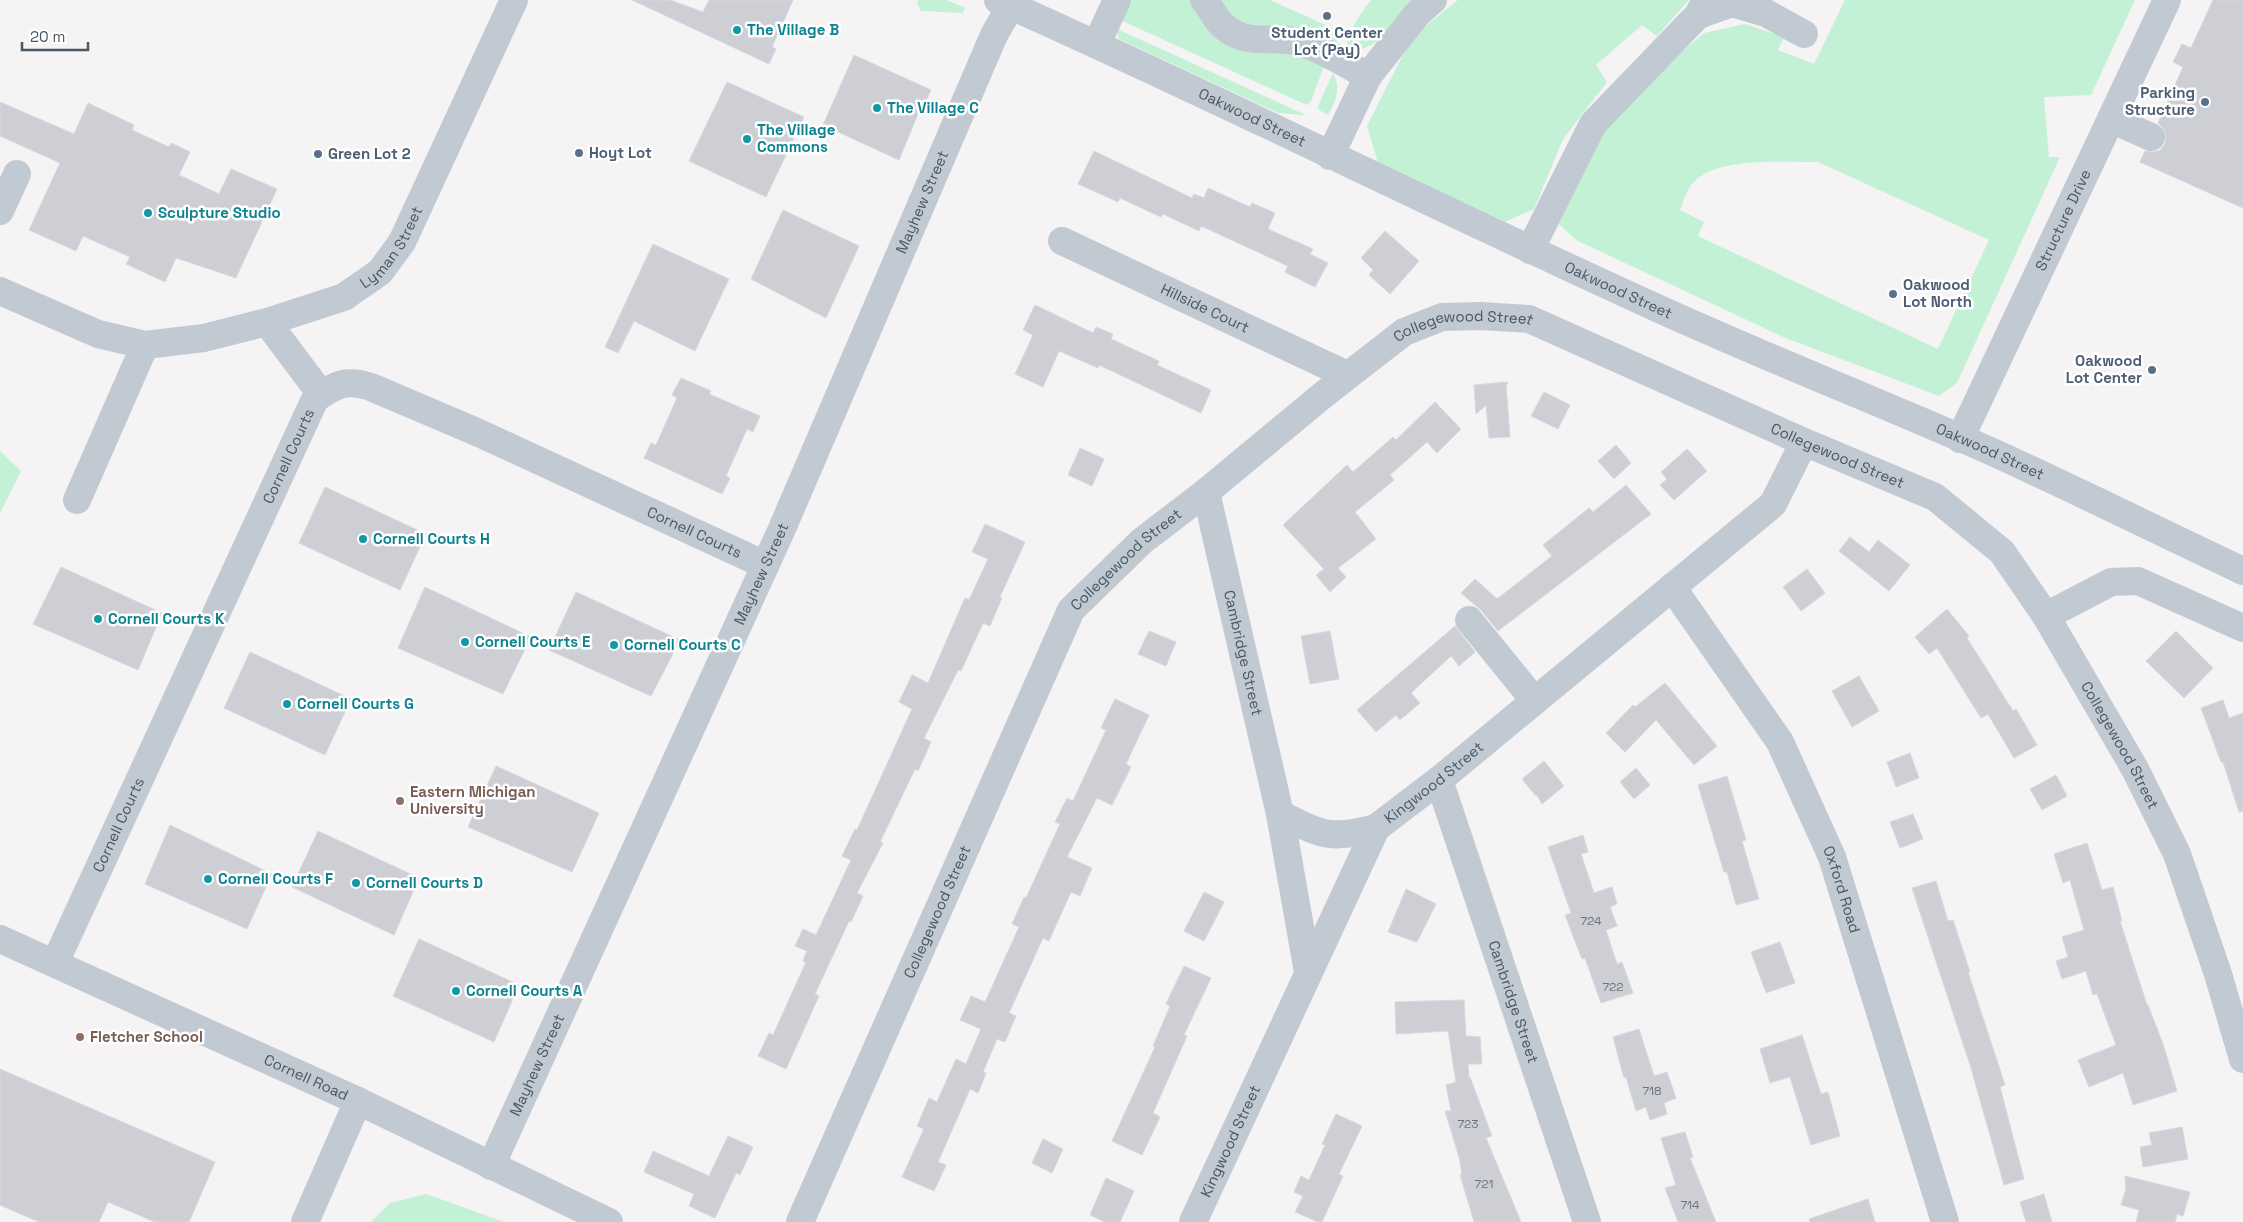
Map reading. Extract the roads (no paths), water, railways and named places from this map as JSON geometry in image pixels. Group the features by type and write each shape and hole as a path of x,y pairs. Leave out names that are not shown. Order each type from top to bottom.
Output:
{"street":[{"name":"Lyman Street","path":"0,291 98,334 145,345 204,338 267,322 344,297 380,272 402,242 514,0"},
{"path":"1097,44 1117,0"},
{"path":"1204,0 1222,24 1240,35 1260,40 1281,38 1301,43 1368,76"},
{"path":"1330,156 1368,76 1417,14 1433,0"},
{"name":"Structure Drive","path":"1960,439 2167,0"},
{"name":"Oakwood Street","path":"1007,2 1530,250 1730,342 1960,439 2243,572"},
{"name":"Mayhew Street","path":"491,1166 765,565 1007,2"},
{"path":"1530,250 1593,124 1702,8 1732,3 1766,13 1804,34"},
{"path":"2111,119 2151,137"},
{"path":"0,211 17,174"},
{"name":"Hillside Court","path":"1062,241 1347,375"},
{"name":"Collegewood Street","path":"800,1222 1071,610 1142,541 1206,492 1347,375 1404,332 1442,317 1480,316 1529,319 1804,442 1935,497 2002,552 2046,616 2135,769 2177,854 2218,974 2243,1059"},
{"path":"267,322 321,394"},
{"path":"77,500 145,345"},
{"name":"Cornell Courts","path":"55,964 315,399 337,385 353,382 370,387 479,434 765,565"},
{"name":"Kingwood Street","path":"1193,1222 1376,828 1439,780 1773,504 1804,442"},
{"name":"Cambridge Street","path":"1206,492 1280,814 1308,972"},
{"path":"2046,616 2111,582 2138,581 2243,628"},
{"name":"Oxford Road","path":"1672,587 1780,742 1832,857 1945,1222"},
{"path":"1469,620 1534,700"},
{"name":"Cambridge Street","path":"1439,780 1587,1222"},
{"path":"1280,814 1314,831 1334,836 1376,828"},
{"name":"Cornell Road","path":"0,939 358,1101 609,1222"},
{"path":"305,1222 358,1101"}],"place":[{"name":"Student Center Lot (Pay)","path":"1327,16"},
{"name":"The Village B","path":"737,30"},
{"name":"Parking Structure","path":"2205,102"},
{"name":"The Village C","path":"877,108"},
{"name":"The Village Commons","path":"747,139"},
{"name":"Hoyt Lot","path":"579,153"},
{"name":"Green Lot 2","path":"318,154"},
{"name":"Sculpture Studio","path":"148,213"},
{"name":"Oakwood Lot North","path":"1893,294"},
{"name":"Oakwood Lot Center","path":"2152,370"},
{"name":"Cornell Courts H","path":"363,539"},
{"name":"Cornell Courts K","path":"98,619"},
{"name":"Cornell Courts E","path":"465,642"},
{"name":"Cornell Courts C","path":"614,645"},
{"name":"Cornell Courts G","path":"287,704"},
{"name":"Eastern Michigan University","path":"400,801"},
{"name":"Cornell Courts F","path":"208,879"},
{"name":"Cornell Courts D","path":"356,883"},
{"name":"Cornell Courts A","path":"456,991"},
{"name":"Fletcher School","path":"80,1037"}]}
